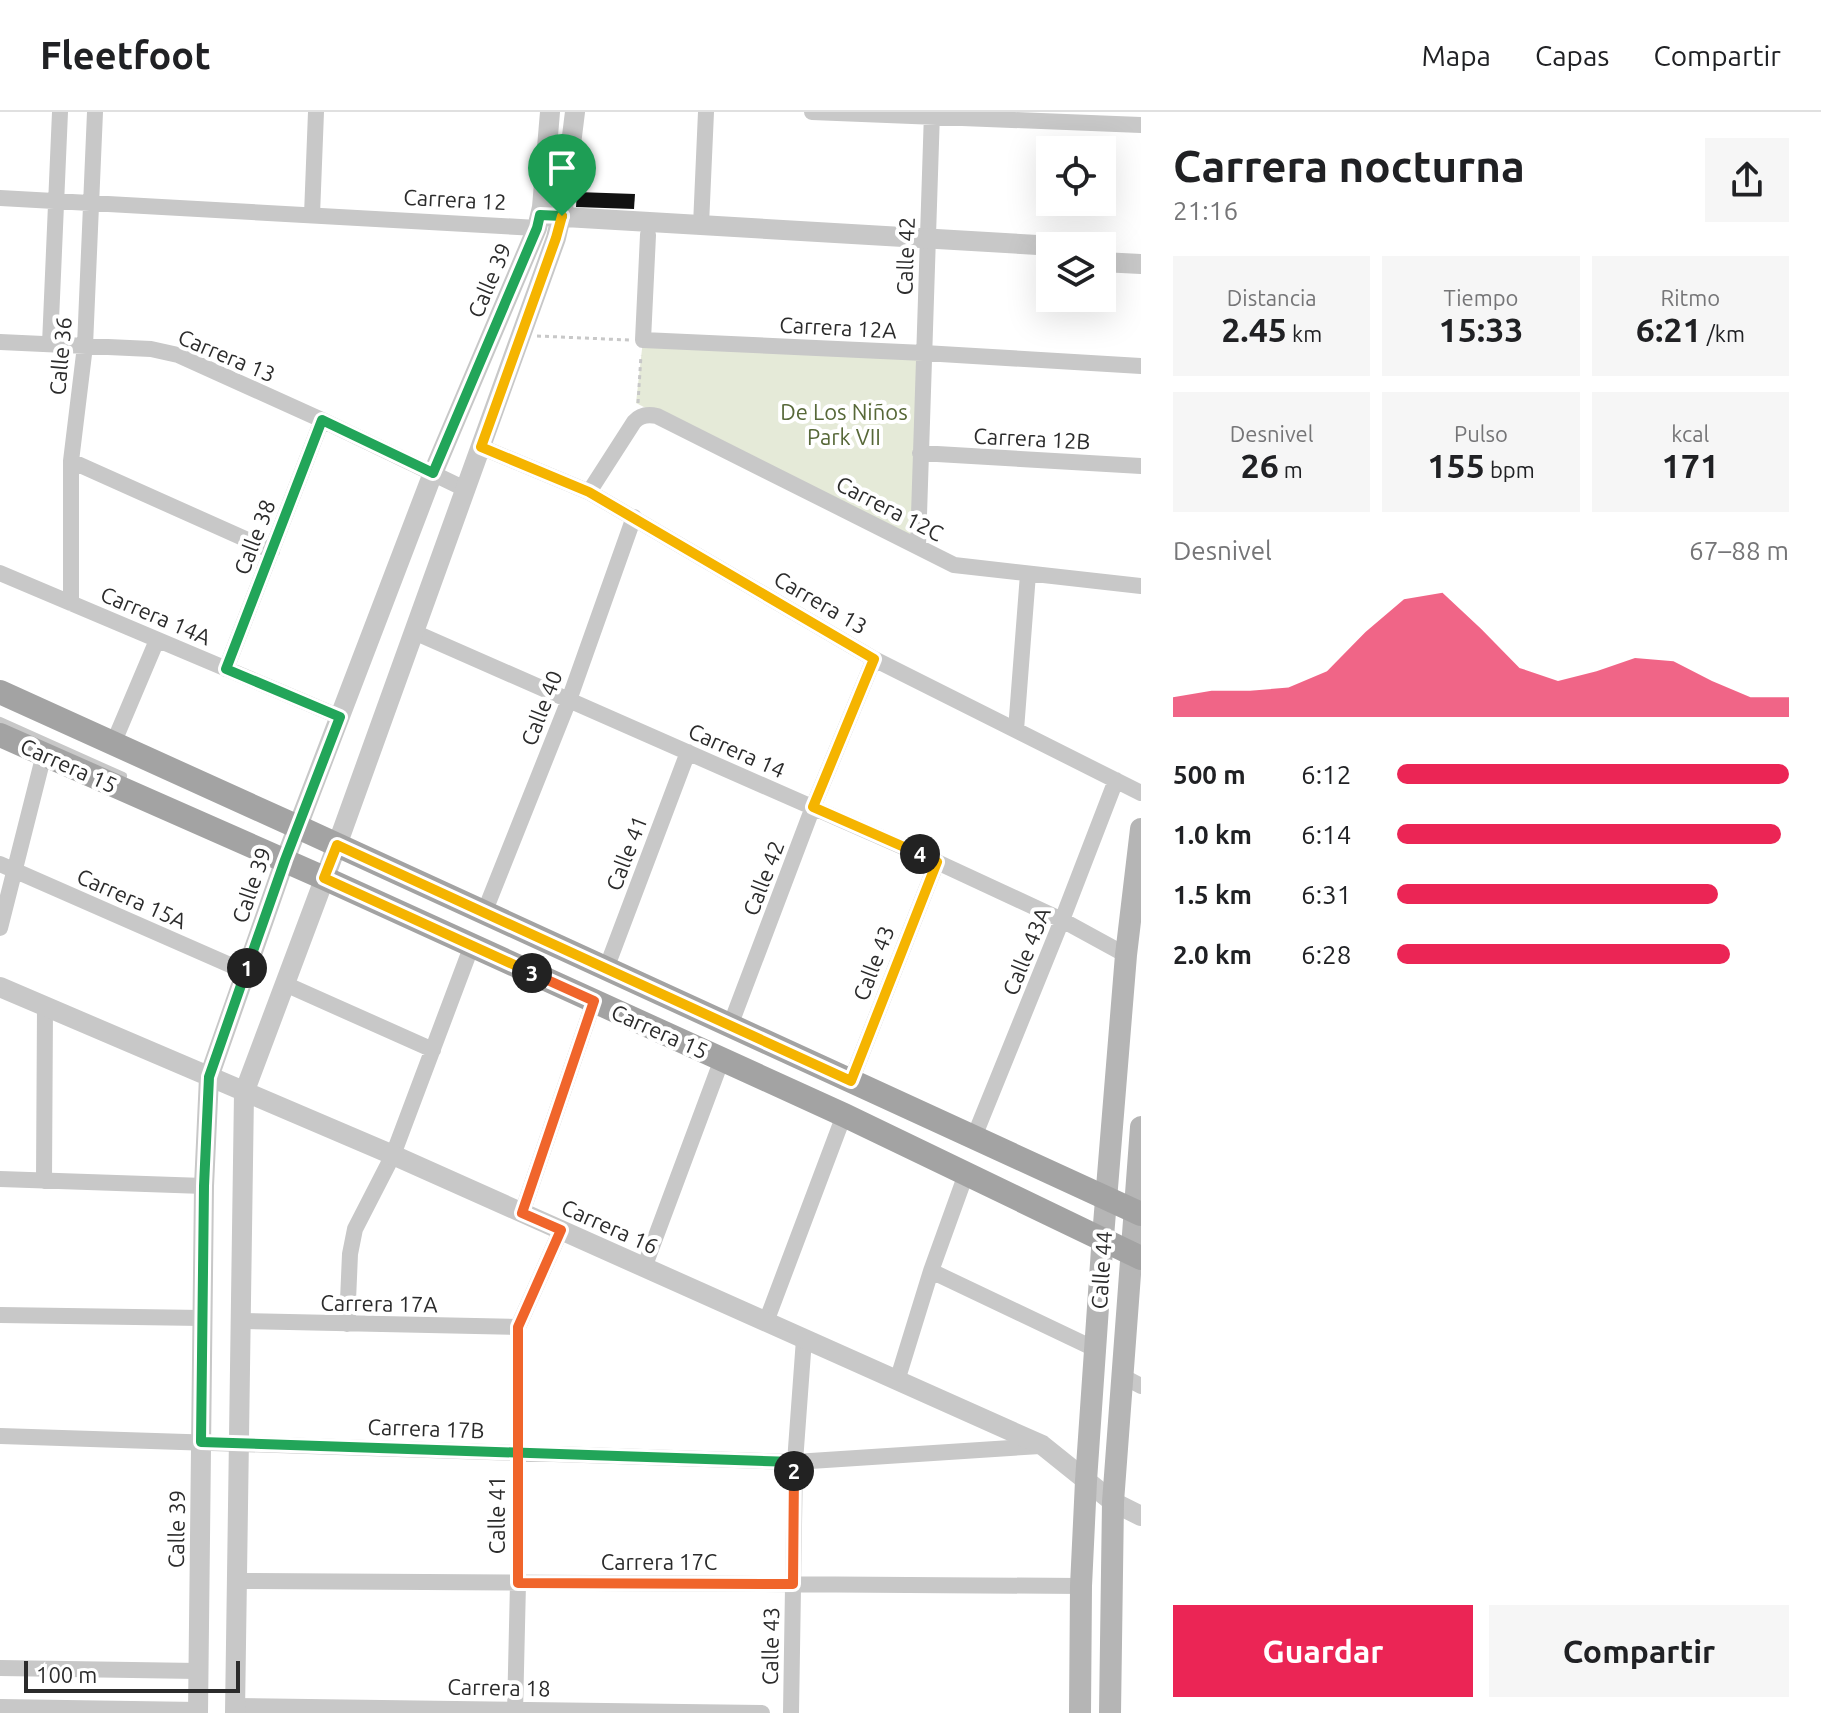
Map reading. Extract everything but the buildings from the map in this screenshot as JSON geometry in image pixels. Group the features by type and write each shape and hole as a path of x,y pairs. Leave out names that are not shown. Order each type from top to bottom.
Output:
{"main road":[{"name":"Carrera 15","path":"0,692 291,846 329,863 484,913 974,1137 1123,1228"},
{"name":"Carrera 15","path":"0,735 291,846 329,863 472,945 966,1174 1123,1228"},
{"name":"Calle 44","path":"1110,1713 1113,1502 1131,1381 1123,1228 1126,955 1141,829"},
{"name":"Calle 44","path":"1080,1713 1081,1586 1095,1349 1123,1228 1141,1127"}],"street":[{"name":"Calle 36","path":"50,344 60,112"},
{"name":"Calle 36","path":"71,603 71,461 85,346 95,112"},
{"path":"312,215 316,112"},
{"name":"Calle 39","path":"198,1712 204,1186 209,1077 291,846 433,473 539,222 550,112"},
{"path":"235,1709 244,1093 414,632 560,223 575,112"},
{"path":"701,225 706,112"},
{"path":"812,112 932,114 1141,125"},
{"name":"Calle 42","path":"918,546 932,114"},
{"name":"Carrera 12","path":"0,198 312,215 701,225 1036,257"},
{"name":"Carrera 12","path":"560,223 648,235 1036,246"},
{"path":"643,340 648,235"},
{"path":"1116,250 1141,251"},
{"path":"1116,263 1141,264"},
{"name":"Carrera 12A","path":"643,340 1141,366"},
{"name":"Carrera 13","path":"0,342 151,349 178,355 465,489"},
{"name":"Carrera 12C","path":"637,419 646,415 657,416 954,565 1141,586"},
{"path":"589,492 637,419"},
{"name":"Calle 38","path":"226,669 322,420"},
{"name":"Carrera 13","path":"481,447 589,492 874,659 1141,793"},
{"name":"Carrera 12B","path":"920,453 1141,466"},
{"path":"71,461 272,551"},
{"name":"Calle 40","path":"484,913 569,700 634,517"},
{"name":"Carrera 14A","path":"0,573 340,717"},
{"path":"1016,730 1028,574"},
{"name":"Carrera 14","path":"414,632 937,862 1062,920 1126,955"},
{"path":"109,749 157,640"},
{"name":"Calle 42","path":"730,1026 813,807 874,659"},
{"name":"Calle 41","path":"606,969 688,752"},
{"path":"0,928 7,867 44,754"},
{"name":"Calle 43A","path":"974,1137 1116,780"},
{"name":"Calle 43","path":"851,1081 937,862"},
{"name":"Carrera 15A","path":"7,867 246,972"},
{"path":"347,1324 350,1254 355,1229 393,1155 472,945"},
{"path":"285,984 433,1050"},
{"name":"Carrera 16","path":"0,987 393,1155 1042,1445 1113,1502 1141,1516"},
{"path":"522,1213 594,1001"},
{"path":"44,1181 45,1007"},
{"path":"644,1268 722,1059"},
{"path":"766,1322 844,1115"},
{"path":"897,1381 931,1271 966,1174"},
{"path":"0,1179 204,1186"},
{"name":"Calle 41","path":"515,1711 518,1327 561,1230"},
{"path":"931,1271 1095,1349"},
{"path":"0,1315 202,1318"},
{"name":"Carrera 17A","path":"240,1321 518,1327"},
{"name":"Calle 43","path":"791,1713 795,1462 804,1339"},
{"name":"Carrera 17B","path":"0,1436 795,1462 1042,1445"},
{"name":"Carrera 17C","path":"236,1581 1081,1586"},
{"path":"0,1668 198,1671"},
{"path":"0,1707 198,1712"},
{"name":"Carrera 18","path":"235,1709 762,1713"}],"lane":[{"path":"0,721 126,778"},
{"path":"243,813 291,846"},
{"path":"329,863 1123,1228"},
{"path":"422,912 1024,1191"}],"path":[{"path":"533,336 643,340 637,419"}],"green space":[{"name":"De Los Niños Park VII","path":"643,340 924,353 918,546 636,403"}],"route":[{"path":"562,216 481,447 589,492 874,659 813,807 937,862 851,1081 337,845 324,878 594,1001 522,1213 561,1230 518,1327 518,1453 518,1583 793,1584 795,1462 518,1453 201,1442 204,1186 209,1077 285,860 340,717 226,669 322,420 433,473 540,215 562,216"}]}
